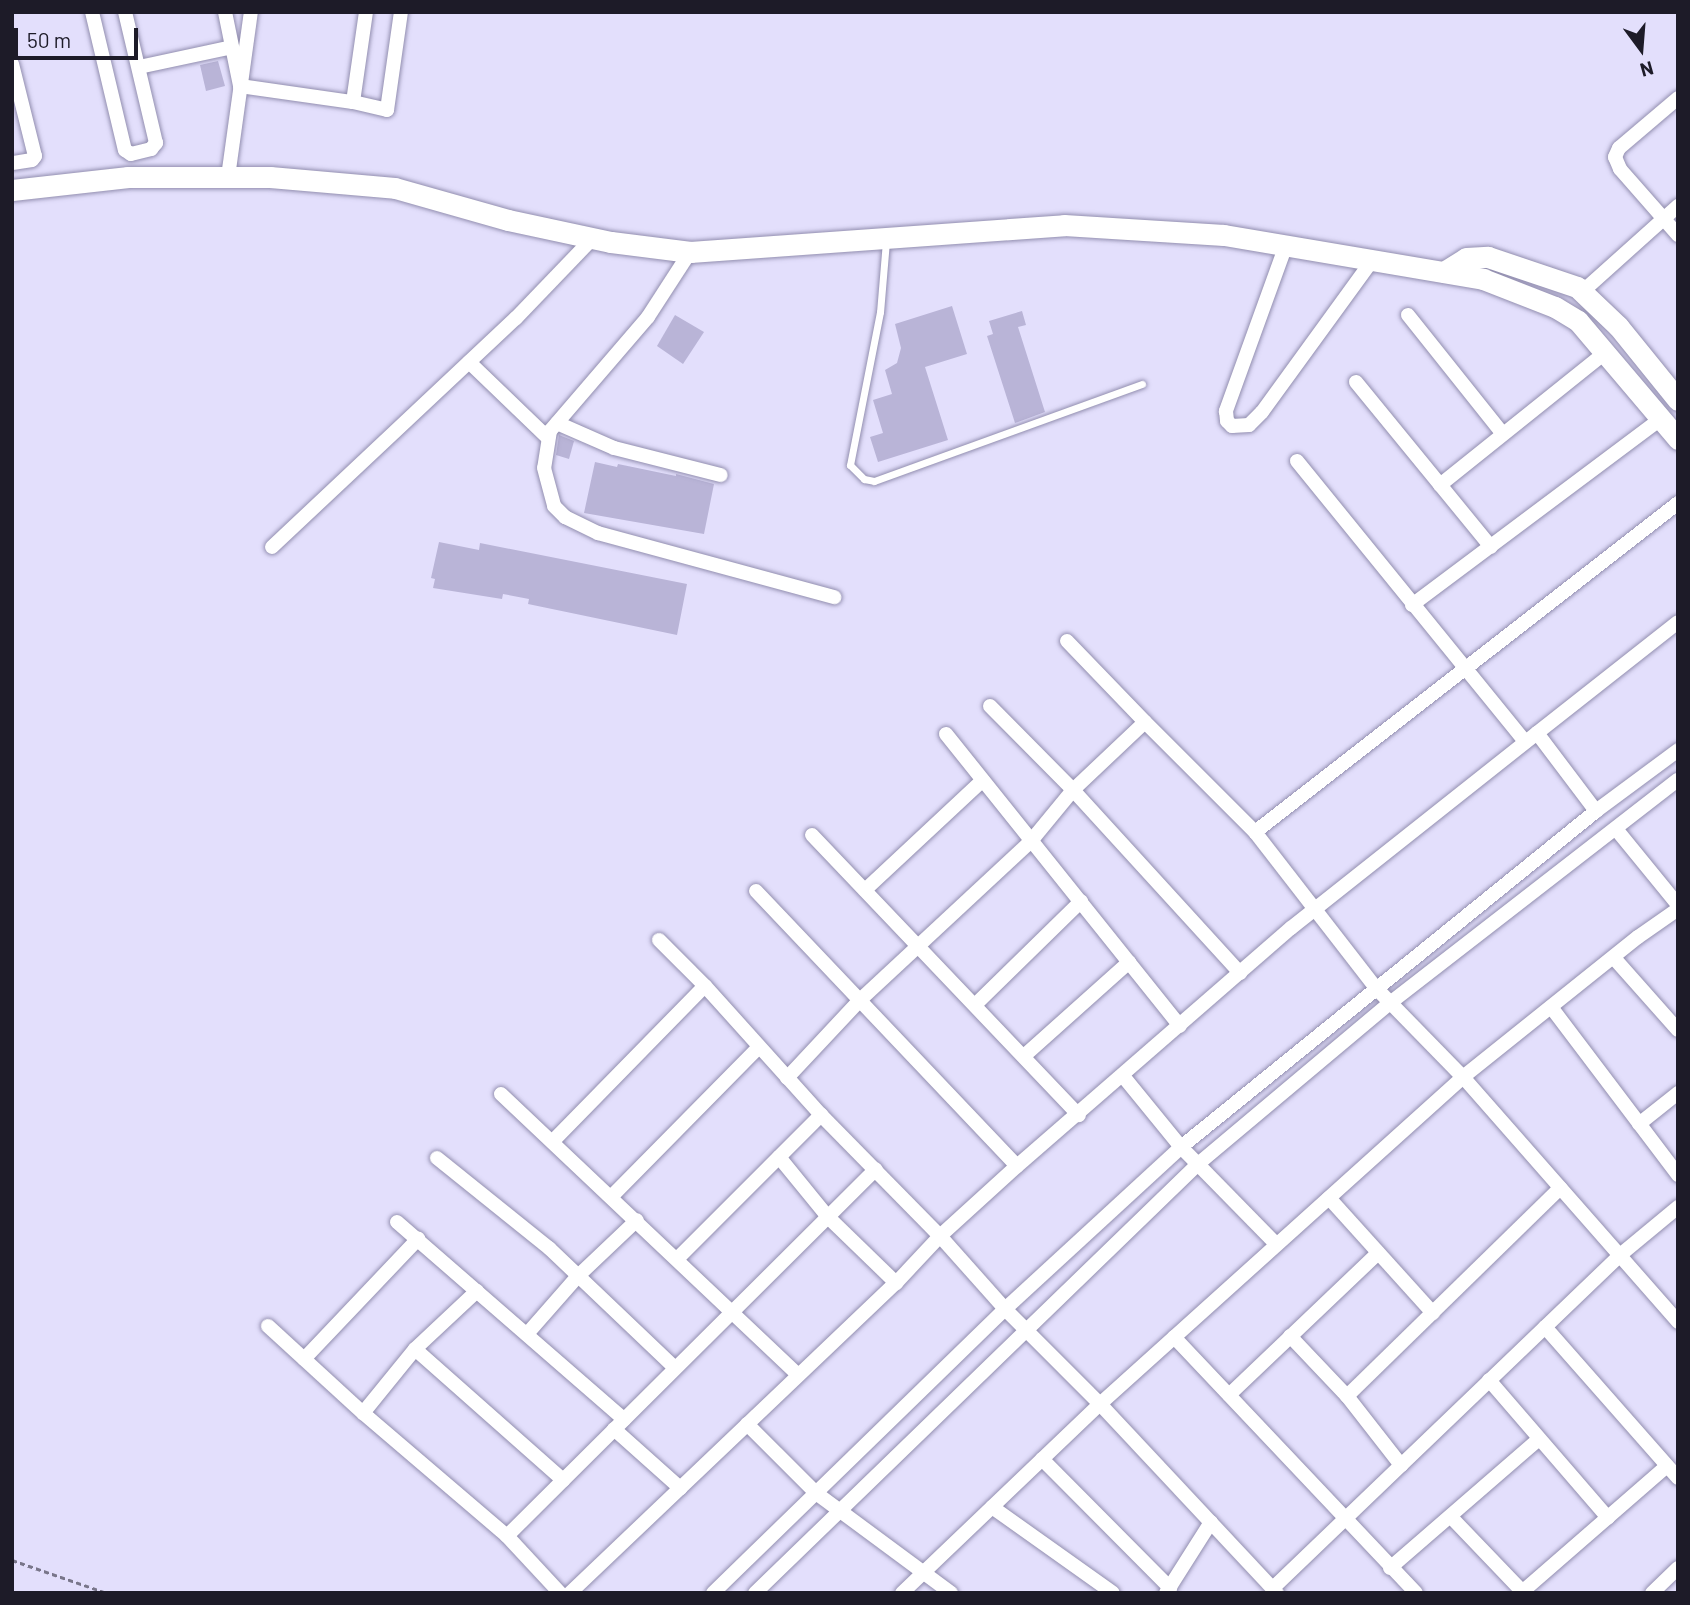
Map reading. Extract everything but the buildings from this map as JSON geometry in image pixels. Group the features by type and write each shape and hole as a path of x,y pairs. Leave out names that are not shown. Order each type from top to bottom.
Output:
{"street":[{"path":"92,12 125,150 131,153 151,149 156,143 125,12"},
{"path":"225,12 240,86"},
{"path":"228,177 251,12"},
{"path":"354,102 366,12"},
{"path":"240,86 354,102 387,110 401,12"},
{"path":"139,67 232,47"},
{"path":"12,64 35,156 32,160 12,163"},
{"path":"1678,98 1619,148 1615,157 1620,169 1678,235"},
{"path":"12,190 128,177 270,177 395,188 508,220 593,238 690,253 886,236 1063,225 1224,235 1483,279 1555,307 1578,321 1678,439"},
{"path":"1582,292 1678,206"},
{"path":"272,547 516,318 593,238"},
{"path":"1286,245 1226,411 1227,421 1232,426 1249,425 1262,412 1373,259"},
{"path":"690,253 648,317 557,423 548,438 544,468 554,506 565,517 598,533 834,597"},
{"path":"1444,272 1466,258 1488,257 1577,287 1618,326 1678,400"},
{"path":"1408,316 1503,434"},
{"path":"1440,485 1605,353"},
{"path":"469,362 548,438"},
{"path":"1356,382 1491,547"},
{"path":"1412,605 1661,419"},
{"path":"557,423 614,448 721,475"},
{"path":"1297,461 1463,668 1531,738 1596,811"},
{"path":"1255,832 1678,503"},
{"path":"570,1593 896,1283 940,1236 1017,1166 1080,1115 1315,909 1678,621"},
{"path":"1067,641 1255,832 1376,988 1463,1077 1678,1322"},
{"path":"990,706 1073,790 1240,973"},
{"path":"787,1078 861,999 920,948 1031,841 1073,790 1145,722"},
{"path":"946,734 1180,1026"},
{"path":"713,1593 1005,1309 1181,1147 1596,811 1678,750"},
{"path":"865,890 983,780"},
{"path":"755,1593 1198,1164 1390,1003 1678,780"},
{"path":"902,1593 1100,1404 1463,1077 1678,907 1616,829"},
{"path":"812,835 1080,1115"},
{"path":"756,891 1017,1166"},
{"path":"976,1004 1081,901"},
{"path":"659,940 705,986 821,1115 876,1169 1005,1309 1100,1404 1275,1590 1344,1519 1619,1256 1678,1207"},
{"path":"1614,958 1678,1030"},
{"path":"1024,1056 1129,962"},
{"path":"553,1141 705,986"},
{"path":"1550,1007 1678,1174"},
{"path":"612,1196 758,1048"},
{"path":"1123,1076 1181,1147 1276,1244"},
{"path":"1639,1124 1678,1093"},
{"path":"501,1094 612,1196 798,1375"},
{"path":"677,1258 821,1115"},
{"path":"779,1157 828,1217 896,1283"},
{"path":"437,1158 549,1248 675,1368"},
{"path":"507,1535 876,1169"},
{"path":"1347,1396 1560,1188"},
{"path":"1329,1198 1433,1313"},
{"path":"527,1334 578,1276 637,1220"},
{"path":"397,1222 527,1334 680,1488"},
{"path":"304,1359 418,1239"},
{"path":"1229,1395 1378,1253"},
{"path":"363,1413 415,1349 477,1291"},
{"path":"268,1326 363,1413 507,1535 560,1593"},
{"path":"1545,1327 1678,1478"},
{"path":"1290,1336 1347,1396 1401,1465"},
{"path":"1174,1337 1416,1593"},
{"path":"415,1349 563,1480"},
{"path":"1489,1380 1608,1518"},
{"path":"747,1424 816,1493 951,1593"},
{"path":"1390,1568 1539,1439"},
{"path":"1042,1459 1168,1590 1211,1522"},
{"path":"1451,1517 1523,1592 1667,1466"},
{"path":"992,1507 1113,1593"},
{"path":"1659,1590 1678,1568"}],"lane":[{"path":"886,236 886,259 878,323 850,465 864,479 874,481 1142,384"}],"path":[{"path":"12,1560 107,1593"}]}
